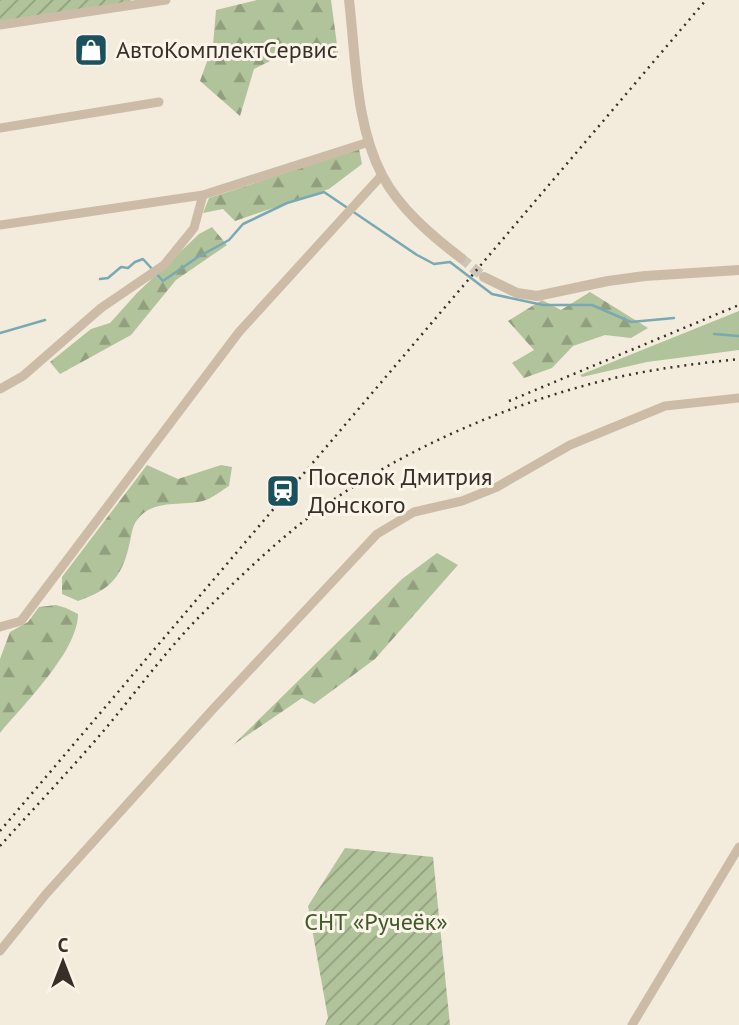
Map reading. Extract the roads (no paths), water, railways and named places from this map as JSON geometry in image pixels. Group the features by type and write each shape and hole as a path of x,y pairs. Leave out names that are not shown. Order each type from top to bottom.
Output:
{"street":[{"path":"0,25 166,0"},
{"path":"349,0 359,96 369,142 382,174 399,199 419,221 461,258"},
{"path":"0,128 159,103"},
{"path":"0,225 203,195 369,142"},
{"path":"0,627 21,621 239,332 382,174"},
{"path":"0,389 23,376 101,308 164,265 194,228 203,195"},
{"path":"484,277 517,293 537,296 645,276 739,270"},
{"path":"0,951 46,894 214,708 377,534 414,512 462,501 497,486 570,445 665,406 739,398"},
{"path":"632,1025 739,847"}],"waterway":[{"path":"100,279 108,278 121,267 128,268 143,259 163,281 229,240 243,224 287,203 324,192 417,255 434,264 450,262 492,294 543,305 592,305 631,322 674,318"},
{"path":"0,333 45,320"},
{"path":"714,334 739,336"}],"tunnel":[{"path":"461,258 484,277"}],"railway":[{"path":"0,831 706,0"},
{"path":"509,401 739,305"},
{"path":"0,846 93,743 195,621 238,578 300,524 363,480 427,445 528,403 633,374 739,359"}],"place":[{"name":"АвтоКомплектСервис","path":"91,50"},
{"name":"Поселок Дмитрия Донского","path":"283,491"}],"park label":[{"name":"СНТ «Ручеёк»","path":"376,922"}]}
